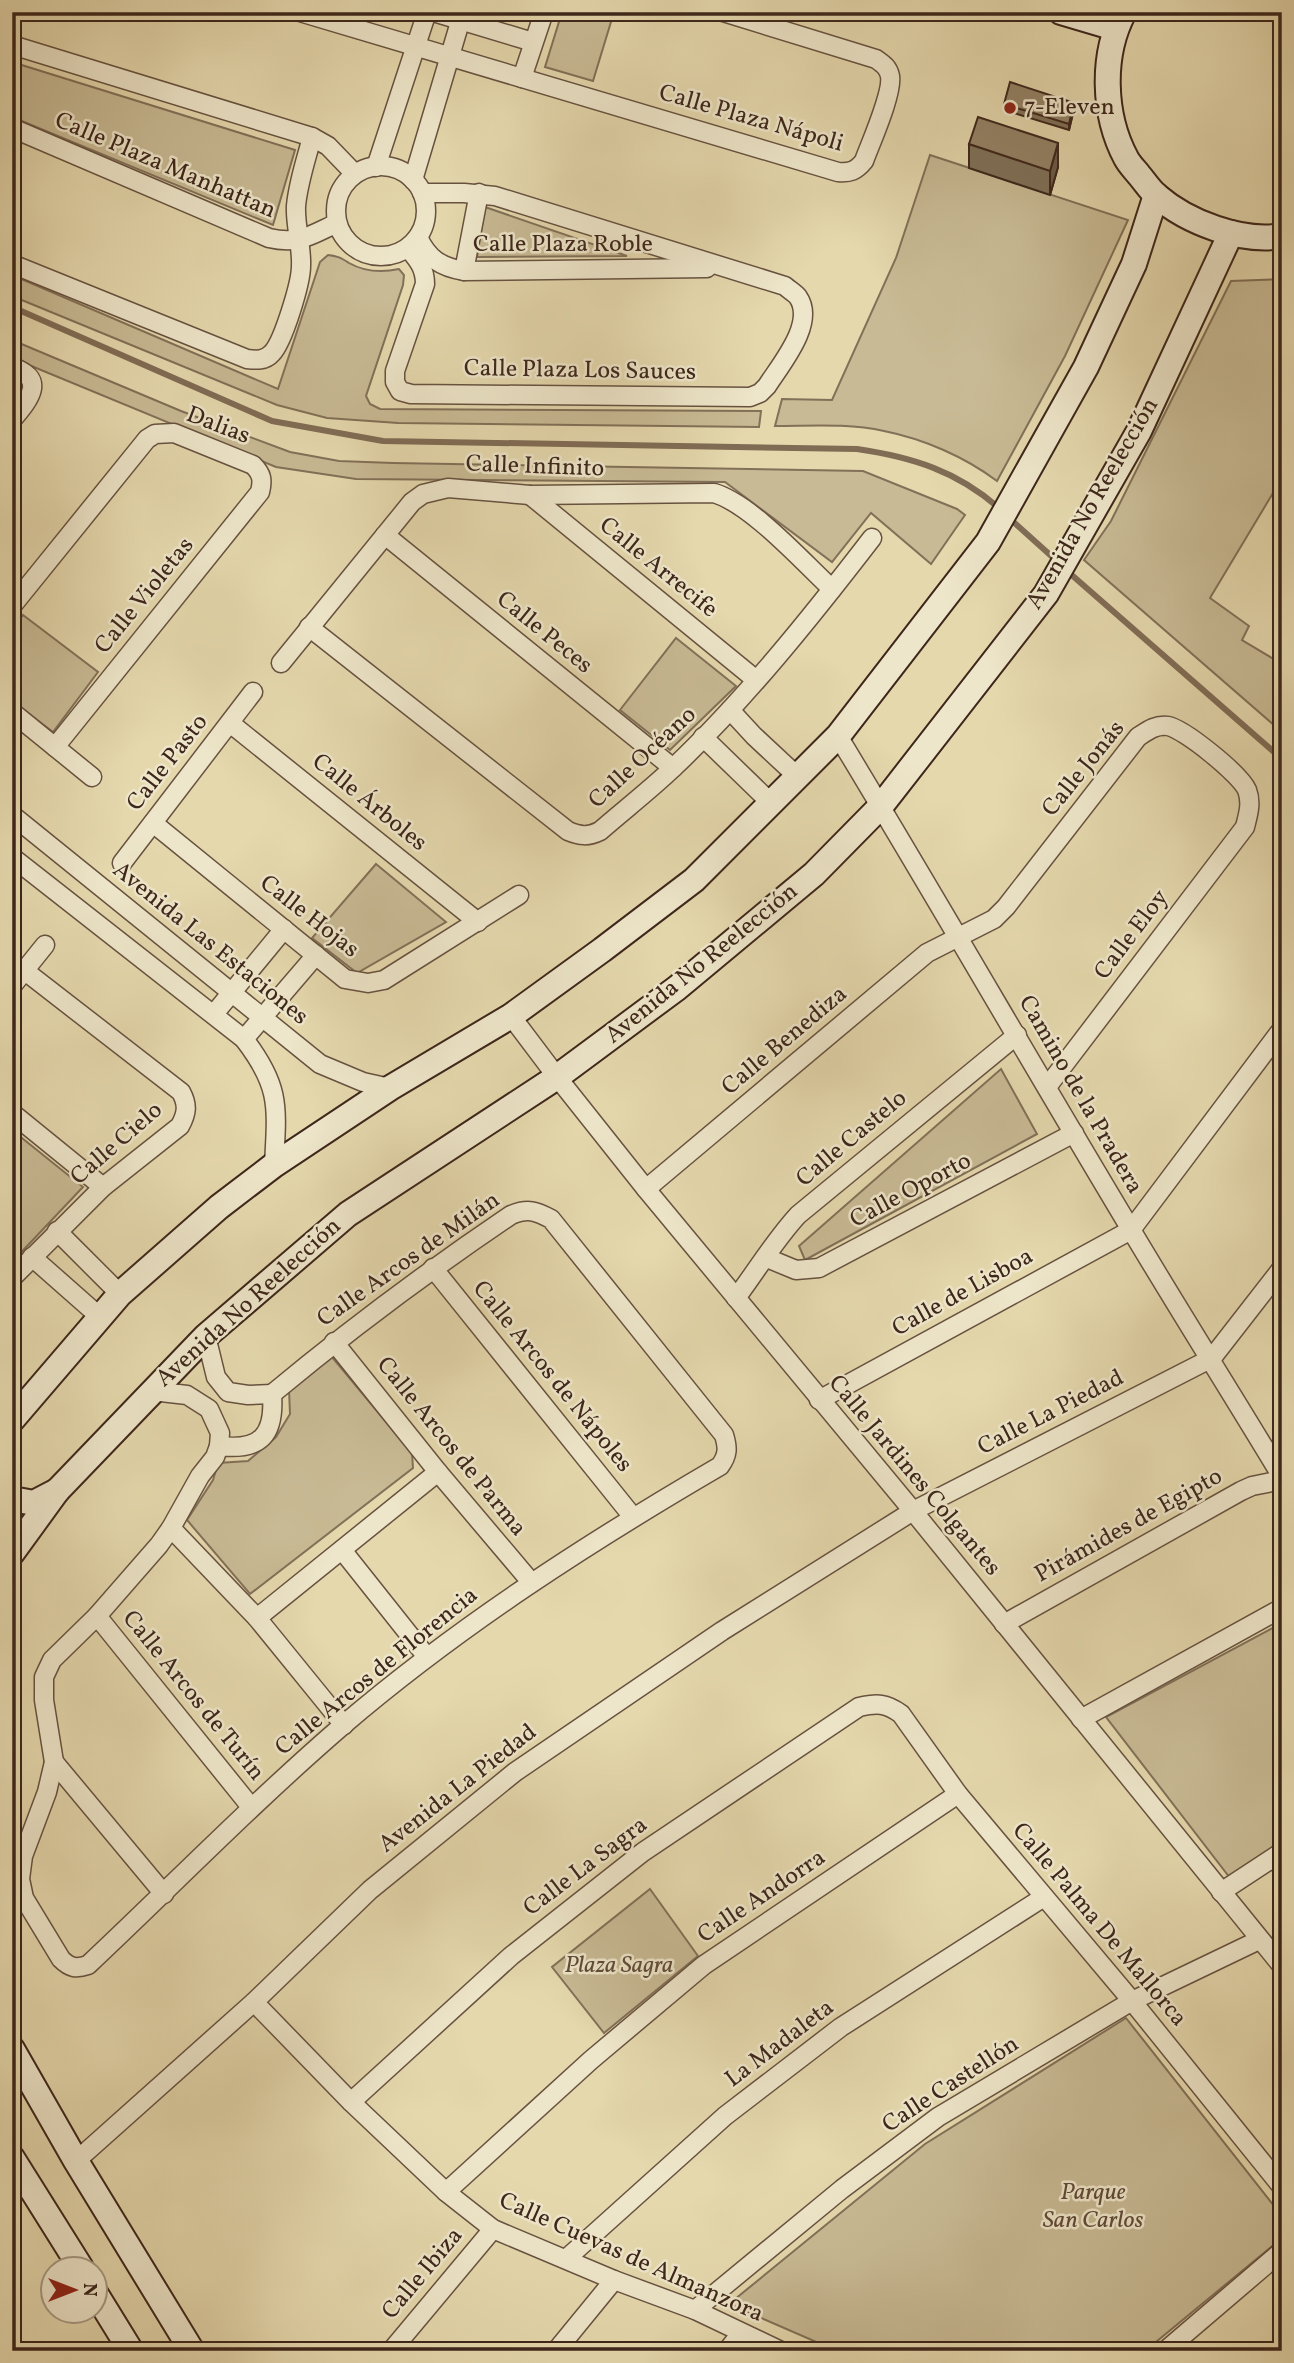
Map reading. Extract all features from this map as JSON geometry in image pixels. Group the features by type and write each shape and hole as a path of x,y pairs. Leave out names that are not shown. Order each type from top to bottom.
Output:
{"main road":[{"path":"1061,12 1120,20 1107,69 1111,116 1126,159 1156,195 1191,219 1231,233 1282,236"},
{"path":"12,1420 120,1294 219,1207 274,1165 390,1087 511,1016 694,880 838,736 988,542 1086,367 1134,264 1156,195"},
{"name":"Avenida No Reelección","path":"12,1553 57,1491 206,1336 348,1214 556,1077 677,988 814,874 881,806 1046,594 1139,431 1231,233"},
{"path":"12,1499 34,1503 57,1491"},
{"path":"12,2049 76,2161 192,2351"},
{"path":"12,2158 72,2254"},
{"path":"108,2314 131,2351"}],"street":[{"name":"Calle Plaza Nápoli","path":"300,12 347,19 415,47 838,172 849,173 858,169 864,161 889,89 890,75 885,65 876,59 723,12"},
{"path":"376,167 427,12"},
{"path":"433,12 461,17 533,42"},
{"path":"522,78 544,12"},
{"path":"417,186 400,171 388,167 376,167 355,174 342,188 338,198 337,223 348,242 366,254 387,256 413,242 425,215 417,186 448,57 461,17"},
{"path":"12,45 312,137 328,146 355,174"},
{"name":"Calle Plaza Manhattan","path":"12,128 269,238 286,242 300,241 337,223"},
{"path":"12,264 247,359 259,360 271,356 283,333 299,284 301,270 297,197 312,137"},
{"name":"Calle Plaza Roble","path":"417,186 479,193 508,200 785,286 798,296 803,314 800,332 760,393"},
{"path":"464,271 479,193"},
{"name":"Calle Plaza Roble","path":"413,242 432,260 446,268 464,271 724,268"},
{"name":"Calle Plaza Los Sauces","path":"413,242 423,267 425,284 395,371 395,382 400,391 411,394 713,397 750,397 760,393"},
{"path":"12,367 23,370 30,377 33,387 30,398 12,420"},
{"name":"Dalias","path":"12,606 147,439 155,434 174,433 253,465 260,472"},
{"name":"Calle Violetas","path":"55,747 260,492 260,472"},
{"name":"Calle Infinito","path":"281,663 412,502 423,494 448,488 530,495 714,493 729,497 745,509 832,589"},
{"name":"Calle Arrecife","path":"530,495 755,679"},
{"name":"Calle Peces","path":"385,535 673,768"},
{"name":"Calle Océano","path":"309,627 568,831 589,836 600,831 673,768 730,710 872,538"},
{"name":"Calle Pasto","path":"122,863 253,692"},
{"path":"730,710 798,777"},
{"path":"12,712 92,777"},
{"name":"Calle Árboles","path":"230,723 478,922"},
{"name":"Calle Jonás","path":"959,937 994,919 1006,908 1138,737 1151,728 1165,725 1180,730 1237,777 1247,790 1250,808"},
{"name":"Camino de la Pradera","path":"838,736 1282,1479"},
{"path":"703,737 772,804"},
{"name":"Calle Eloy","path":"1047,1087 1245,827 1250,808"},
{"name":"Avenida Las Estaciones","path":"12,815 320,1064 363,1082 390,1087"},
{"name":"Calle Hojas","path":"153,822 345,979 368,983 384,980 519,895"},
{"path":"12,857 244,1039 262,1062 272,1087 277,1116 274,1165"},
{"path":"214,1014 284,929"},
{"name":"Calle Benediza","path":"646,1189 928,953 959,937"},
{"path":"12,986 45,945"},
{"path":"244,1039 316,955"},
{"name":"Calle Cielo","path":"12,1278 103,1188 180,1126 186,1115 186,1102 181,1092 25,971"},
{"name":"Calle Jardines Colgantes","path":"511,1016 646,1189 914,1511 1282,1966"},
{"path":"1131,1230 1282,1029"},
{"name":"Calle Castelo","path":"736,1297 767,1258 780,1234 798,1215 1017,1035"},
{"path":"12,1113 103,1188"},
{"name":"Calle Oporto","path":"767,1258 796,1270 819,1268 1074,1133"},
{"name":"Calle Arcos de Milán","path":"272,1394 334,1342 433,1268 511,1215 524,1210 537,1211 551,1219 724,1435 728,1446"},
{"name":"Calle de Lisboa","path":"819,1400 1131,1230"},
{"path":"57,1231 120,1294"},
{"path":"32,1257 100,1317"},
{"name":"Calle Arcos de Nápoles","path":"433,1268 633,1517"},
{"path":"1212,1358 1282,1268"},
{"path":"206,1336 216,1377 228,1392 272,1394 270,1430 257,1444 240,1449 219,1446"},
{"name":"Calle Arcos de Parma","path":"334,1342 531,1582"},
{"name":"Calle La Piedad","path":"914,1511 1212,1358"},
{"path":"152,1391 187,1395 209,1409 220,1433 219,1446 215,1457 193,1487 171,1528 97,1616 52,1660 44,1678 44,1700 54,1762 164,1894"},
{"path":"209,1409 228,1392"},
{"name":"Calle Arcos de Florencia","path":"54,1762 47,1792 23,1856 20,1879 24,1898 61,1959 68,1966 78,1968 88,1965 251,1807 427,1657 531,1582 720,1466 726,1458 728,1446"},
{"path":"257,1618 438,1472"},
{"name":"Pirámides de Egipto","path":"1004,1624 1241,1491 1282,1479"},
{"name":"Avenida La Piedad","path":"76,2161 254,2002 370,1890 514,1772 722,1631 914,1511"},
{"path":"171,1528 257,1618 344,1725"},
{"path":"342,1550 427,1657"},
{"path":"1081,1719 1282,1608"},
{"name":"Calle Arcos de Turín","path":"97,1616 251,1807"},
{"name":"Calle Palma De Mallorca","path":"875,1703 889,1705 901,1714 958,1794 1132,2001 1282,2187"},
{"name":"Calle La Sagra","path":"351,2102 511,1956 643,1852 859,1707 875,1703"},
{"name":"Calle Andorra","path":"446,2192 591,2060 705,1965 958,1794"},
{"path":"1221,1892 1282,1852"},
{"name":"La Madaleta","path":"566,2259 725,2116 841,2027 1044,1897"},
{"name":"Calle Castellón","path":"695,2310 842,2189 938,2117 1132,2001 1259,1940"},
{"name":"Calle Cuevas de Almanzora","path":"254,2002 351,2102 446,2192 493,2229 614,2280 695,2310 781,2351"},
{"name":"Calle Ibiza","path":"391,2351 493,2229"},
{"path":"1165,2351 1282,2252"},
{"path":"556,2351 614,2280"},
{"path":"727,2351 741,2333"}],"green space":[{"path":"562,12 614,12 593,81 545,67"},
{"path":"12,62 295,150 273,225 12,117"},
{"path":"930,155 1128,220 1065,356 997,481 958,457 899,434 843,426 775,426 782,399 832,400 896,258"},
{"path":"485,207 627,256 477,257"},
{"path":"328,255 367,270 399,269 404,275 366,396 370,404 380,409 761,411 759,427 398,423 327,418 277,405 12,296 12,275 278,389 320,262"},
{"path":"1282,279 1282,478 1210,598 1249,626 1242,640 1282,664 1282,732 1084,560 1111,521 1231,281"},
{"path":"12,340 181,411 290,452 339,461 863,471 957,509 965,515 931,564 871,513 832,562 725,482 356,479 276,467 12,358"},
{"path":"23,615 98,672 53,732 12,701 12,630"},
{"path":"676,638 736,686 670,750 620,710"},
{"path":"376,864 446,922 357,973 312,938"},
{"path":"1001,1069 1037,1134 805,1260 799,1246"},
{"path":"12,1130 83,1187 12,1262"},
{"path":"332,1357 412,1453 413,1468 250,1594 187,1520 213,1480 218,1463 248,1461 276,1437 290,1414 289,1389"},
{"path":"1282,1623 1282,1843 1230,1878 1106,1717"},
{"name":"Plaza Sagra","path":"650,1889 698,1956 604,2033 552,1967"},
{"name":"Parque San Carlos","path":"1126,2018 1282,2216 1282,2238 1145,2351 837,2351 729,2304 925,2144"}],"building":[{"path":"1010,82 1074,103 1069,124 1004,104"},
{"path":"978,117 1058,143 1050,171 969,144"}],"waterway":[{"path":"12,307 272,421 383,441 857,449 915,461 950,475 999,508"},
{"path":"1009,518 1058,562"},
{"path":"1066,570 1282,759"}],"place":[{"name":"7-Eleven","path":"1010,108"}]}
